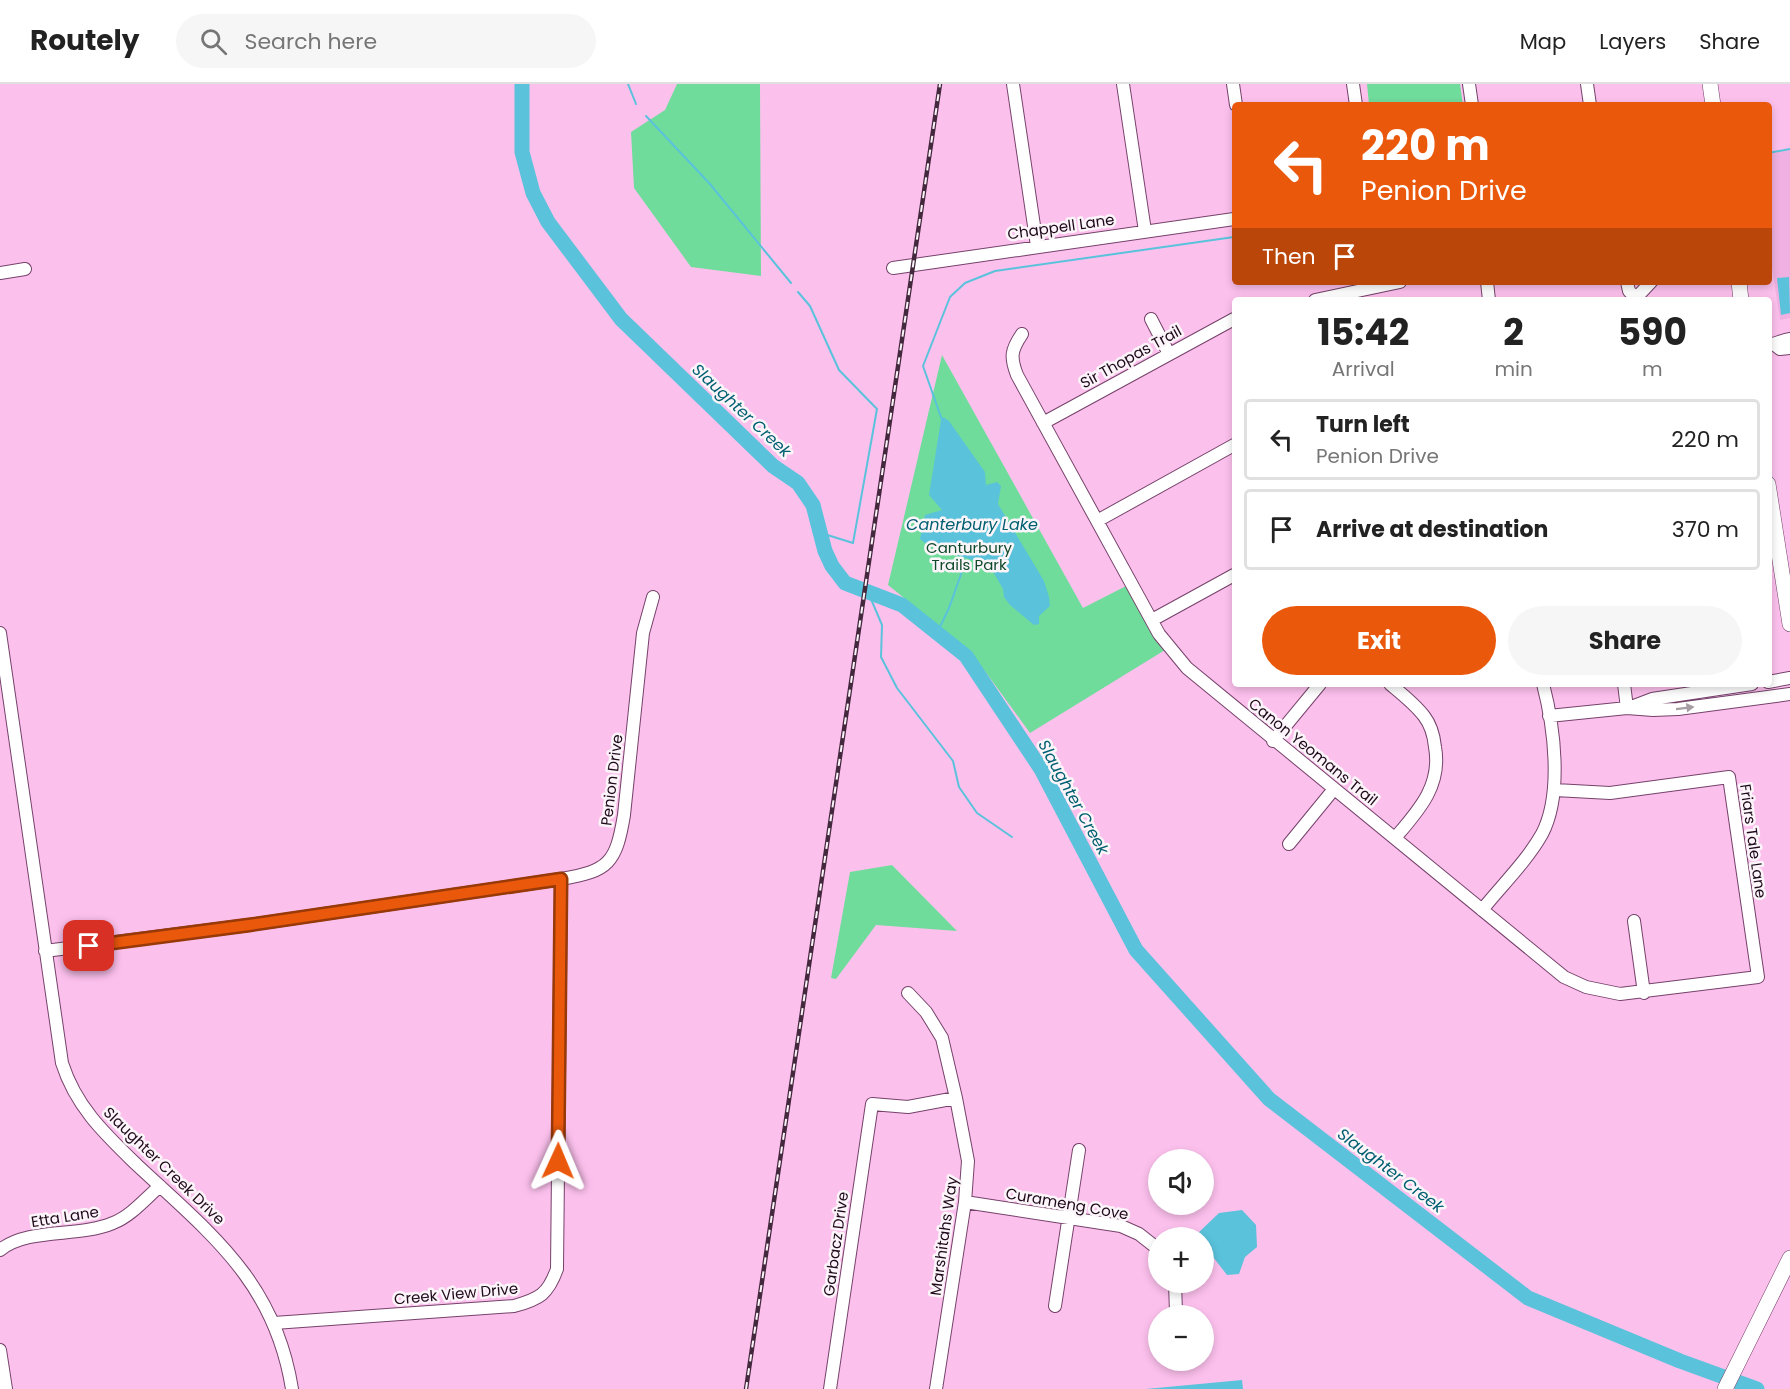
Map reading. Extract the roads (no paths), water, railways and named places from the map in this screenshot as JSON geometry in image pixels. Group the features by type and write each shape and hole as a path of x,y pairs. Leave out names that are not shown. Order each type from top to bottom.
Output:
{"main road":[{"path":"1710,84 1713,102"},
{"path":"1772,509 1790,624"},
{"path":"1725,1389 1790,1258"}],"street":[{"path":"1013,84 1037,246"},
{"path":"1124,84 1145,231"},
{"path":"1233,84 1236,102"},
{"path":"1353,84 1356,102"},
{"path":"1469,84 1472,102"},
{"path":"1587,84 1590,102"},
{"name":"Chappell Lane","path":"893,268 1232,219"},
{"path":"0,273 25,269"},
{"path":"1329,297 1386,285"},
{"path":"1639,297 1649,285"},
{"path":"1151,319 1169,354"},
{"name":"Sir Thopas Trail","path":"1043,423 1232,320"},
{"name":"Canon Yeomans Trail","path":"1022,334 1014,346 1014,366 1164,642 1187,668 1554,970 1574,982 1609,993 1644,993 1758,977"},
{"path":"1790,339 1779,340 1772,345 1780,349 1790,348"},
{"path":"1097,521 1232,446"},
{"path":"1152,620 1232,576"},
{"name":"Penion Drive","path":"45,951 249,925 561,879 588,874 603,867 619,843 643,633 653,597"},
{"name":"Slaughter Creek Drive","path":"0,633 62,1063 69,1083 79,1102 110,1139 215,1237 237,1262 255,1287 274,1323 285,1356 292,1389"},
{"path":"1772,681 1790,678"},
{"path":"1274,741 1318,687"},
{"path":"1393,687 1425,718 1434,739 1436,752 1435,773 1431,789 1420,808 1395,838"},
{"path":"1482,910 1538,841 1549,818 1555,790 1554,753 1544,687"},
{"path":"1624,687 1627,708"},
{"path":"1627,708 1652,699 1732,687"},
{"path":"1549,716 1627,708 1678,709 1790,694"},
{"name":"Friars Tale Lane","path":"1555,790 1610,793 1729,777 1758,977"},
{"path":"1289,844 1334,789"},
{"name":"Creek View Drive","path":"274,1323 514,1306 533,1301 546,1292 557,1269 561,879"},
{"path":"1634,921 1644,993"},
{"name":"Marshitahs Way","path":"908,993 926,1012 942,1038 968,1161 965,1202 936,1389"},
{"name":"Garbacz Drive","path":"830,1389 872,1104 908,1107 956,1098"},
{"path":"1055,1306 1079,1150"},
{"name":"Etta Lane","path":"0,1250 20,1239 84,1231 112,1224 124,1218 160,1186"},
{"name":"Curameng Cove","path":"965,1202 1128,1228 1148,1240"},
{"path":"0,1350 6,1389"}],"water":[{"path":"1789,277 1790,313 1781,315 1777,278"},
{"name":"Canterbury Lake","path":"943,417 949,421 985,472 986,485 997,482 1001,486 998,504 1044,581 1049,597 1050,606 1039,616 1039,624 1034,625 1010,605 991,568 953,554 951,547 925,543 920,539 925,515 942,510 929,495"},
{"path":"1242,1210 1256,1225 1257,1247 1245,1257 1239,1274 1227,1275 1214,1258 1214,1227 1204,1227 1219,1213"},
{"path":"1242,1380 1243,1389 1146,1389"}],"waterway":[{"name":"Slaughter Creek","path":"522,84 522,152 533,193 548,222 621,319 773,466 798,483 813,505 825,551 832,566 845,583 902,605 966,656 1041,769 1136,950 1269,1099 1528,1298 1680,1361 1757,1389"},
{"path":"628,84 636,104"},
{"path":"646,116 710,184 791,283"},
{"path":"1772,152 1790,149"},
{"path":"942,420 923,366 950,297 965,283 995,271 1232,237"},
{"path":"798,292 810,306 839,370 877,409 853,543 821,533"},
{"path":"937,633 949,608 965,563"},
{"path":"868,592 882,625 881,657 897,688 953,761 959,787 977,813 1012,837"}],"railway":[{"path":"746,1389 940,84"}],"park label":[{"name":"Canturbury Trails Park","path":"969,556"}]}
